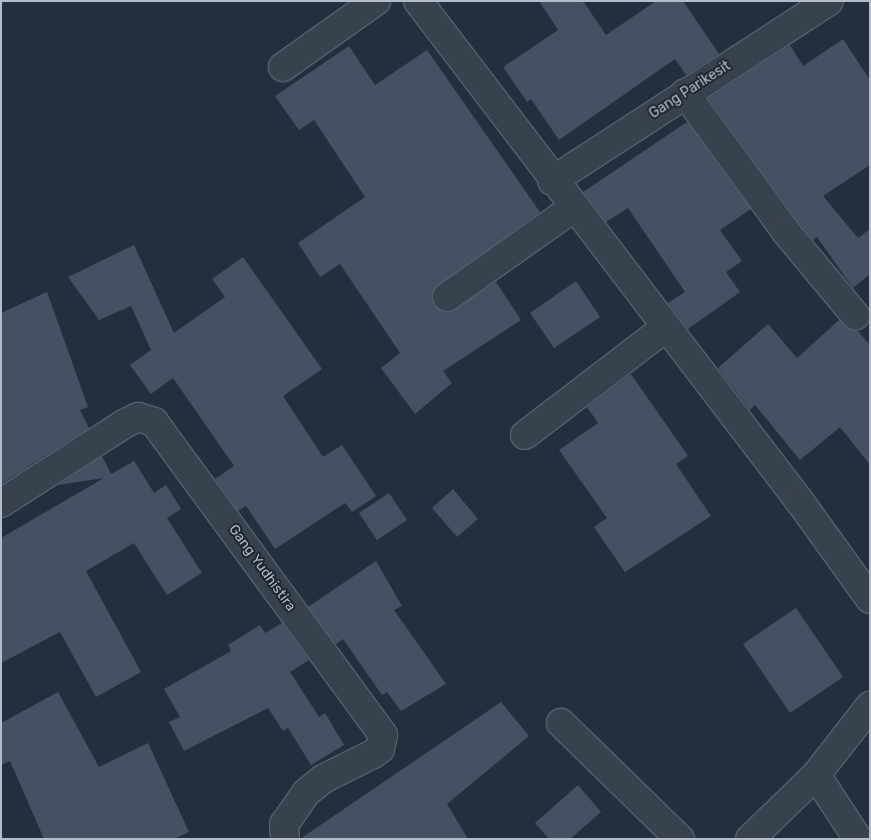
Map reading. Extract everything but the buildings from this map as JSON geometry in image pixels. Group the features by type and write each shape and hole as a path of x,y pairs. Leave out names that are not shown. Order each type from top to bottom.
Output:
{"street":[{"path":"283,67 376,1"},
{"path":"418,1 552,181 801,503 870,599"},
{"name":"Gang Parikesit","path":"552,181 829,1"},
{"path":"685,93 787,233 856,315"},
{"path":"447,297 573,208"},
{"path":"525,435 665,328"},
{"name":"Gang Yudhistira","path":"1,503 124,424 138,417 154,422 383,735 380,749 323,779 306,793 287,818 283,831 285,839"},
{"path":"750,839 816,776 870,706"},
{"path":"561,722 680,839"},
{"path":"816,776 858,839"}]}
